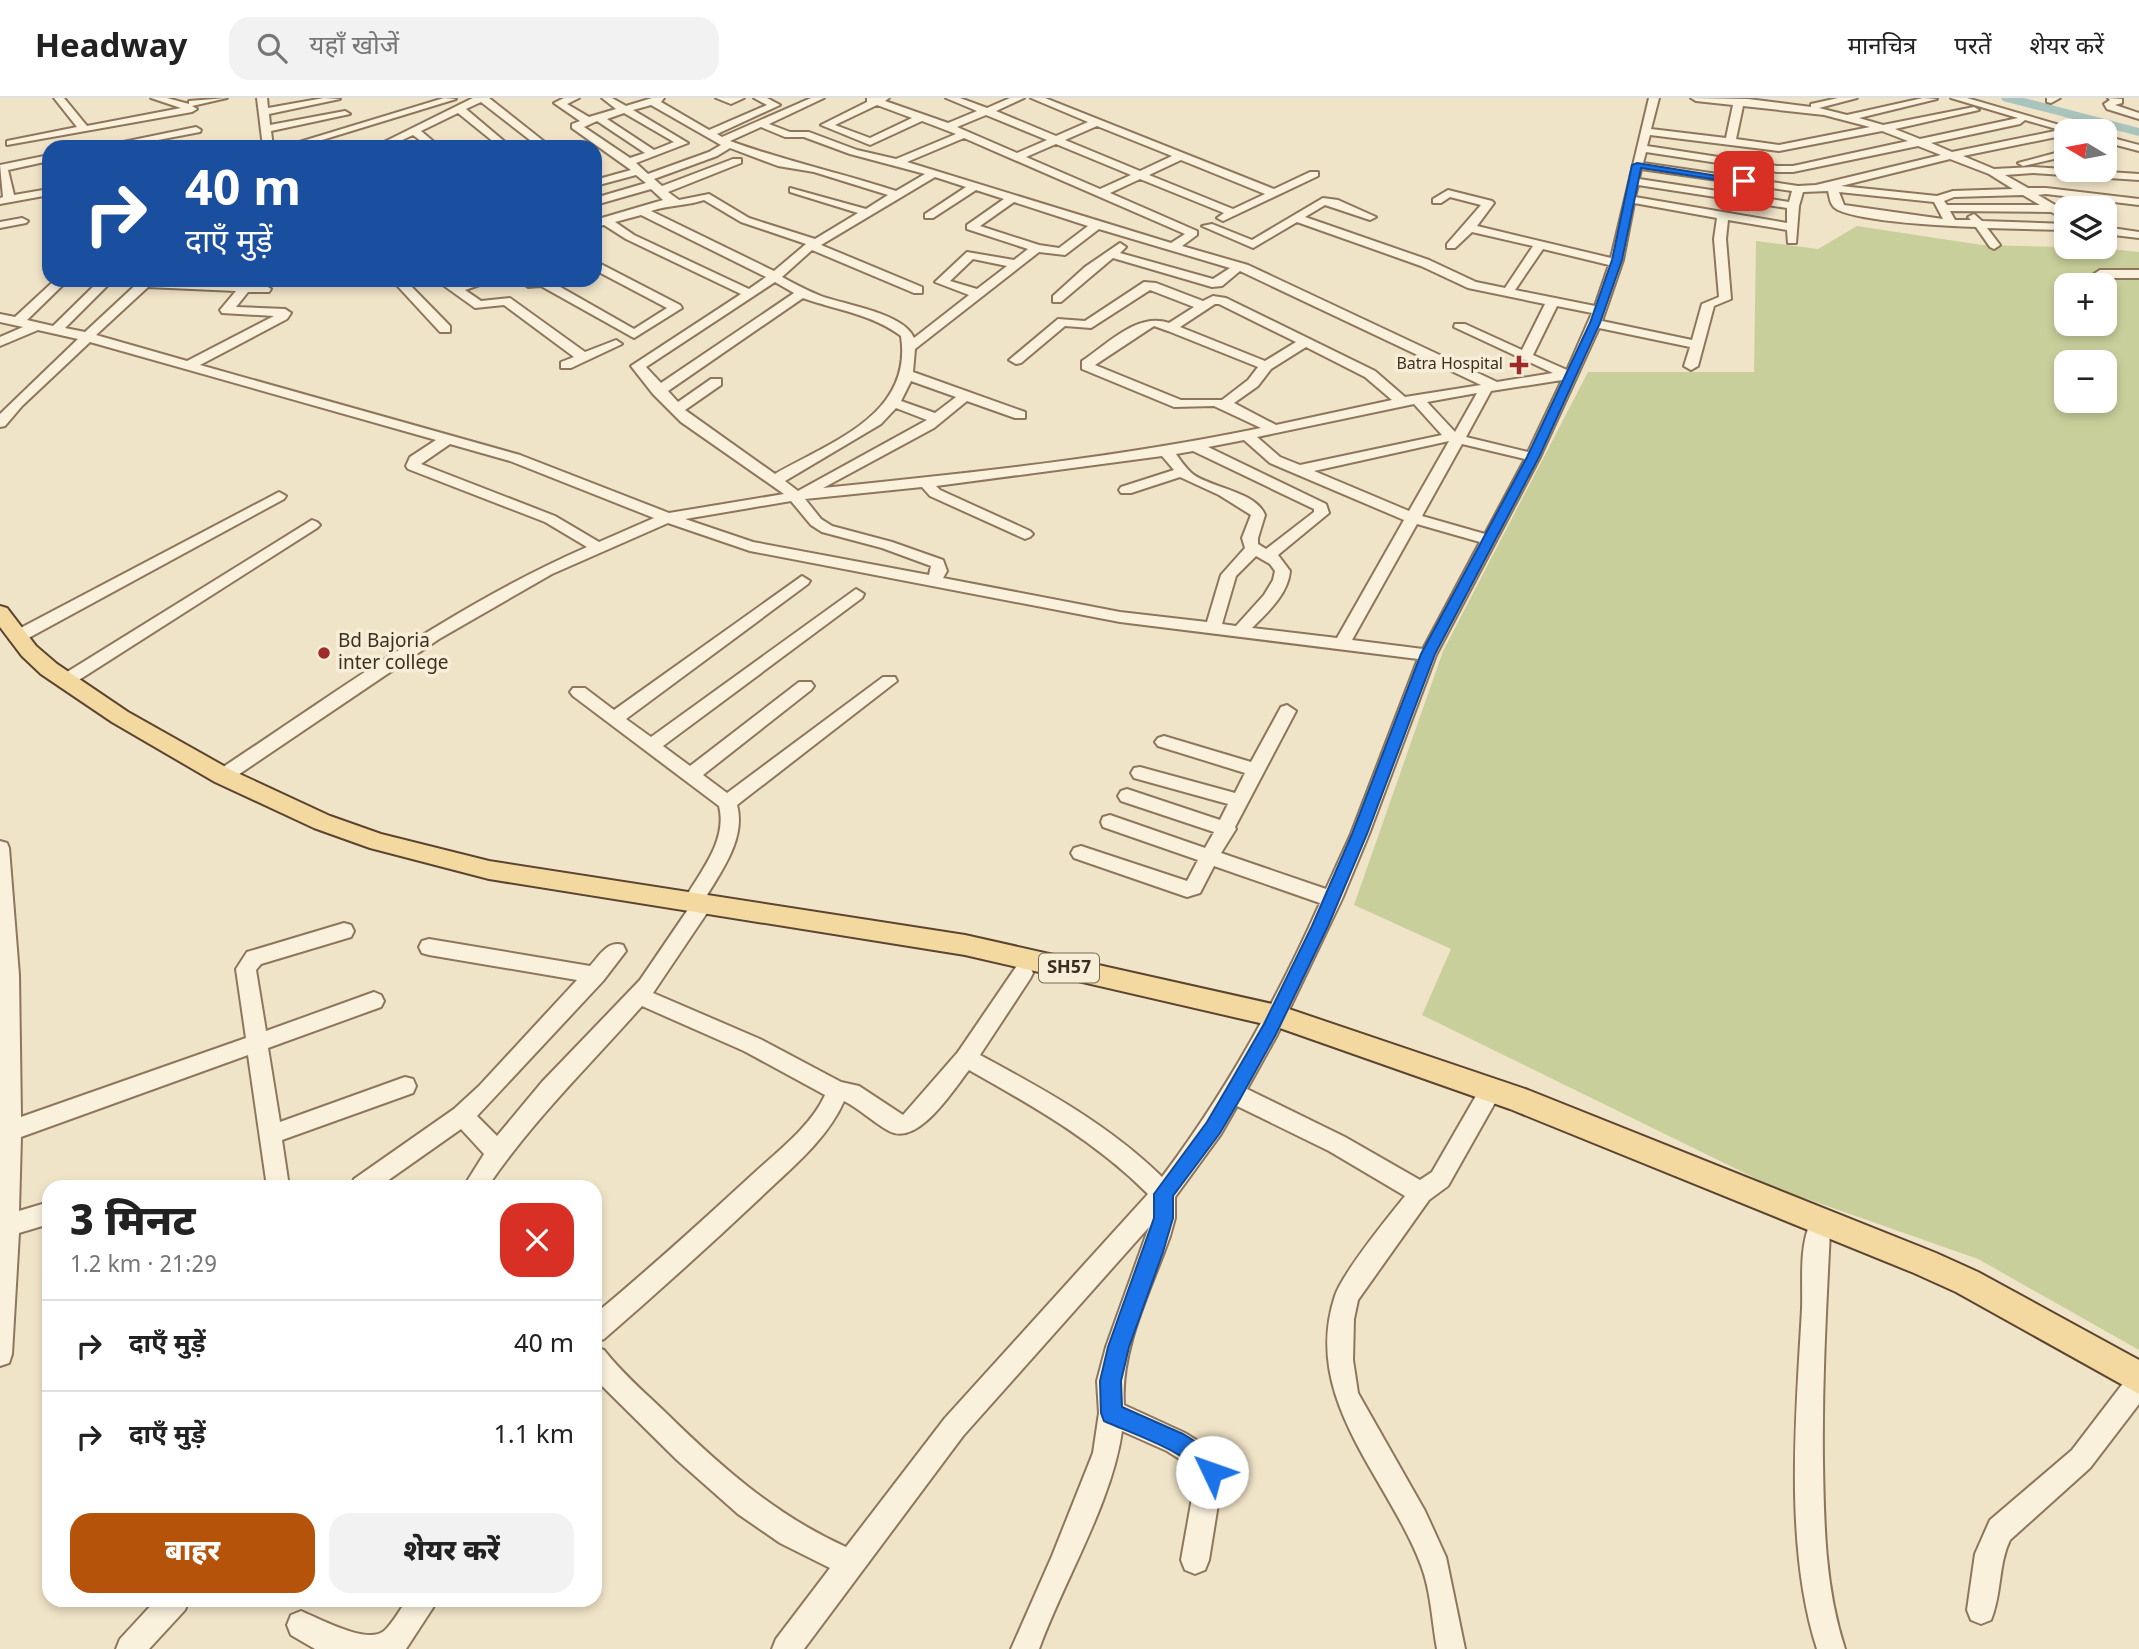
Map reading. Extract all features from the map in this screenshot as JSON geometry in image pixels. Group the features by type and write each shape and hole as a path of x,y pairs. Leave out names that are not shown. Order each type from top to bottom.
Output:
{"main road":[{"name":"SH57","path":"0,613 19,655 40,674 122,732 225,792 314,830 407,862 485,880 965,945 1274,1023 1518,1099 1925,1263 1967,1282 2137,1388"},
{"name":"SH57","path":"8,634 65,681 120,717 223,776 322,822 411,852 489,870 892,945 1222,1016 1274,1023 1485,1101 1818,1232 1973,1300 2137,1388"}],"street":[{"path":"59,98 84,129"},
{"path":"156,98 168,103 193,104"},
{"path":"19,162 8,139 84,129 222,98"},
{"path":"262,98 267,140"},
{"path":"310,140 402,108 451,98 498,140"},
{"path":"393,140 482,98 537,140"},
{"path":"574,98 559,103 654,154"},
{"path":"721,98 731,101 739,98"},
{"path":"708,134 775,105 759,98"},
{"path":"602,199 713,153 725,143 761,124 818,98"},
{"path":"951,98 1233,214"},
{"path":"949,127 1019,98"},
{"path":"1036,98 1273,193"},
{"path":"786,1649 954,1427 1163,1194 1213,1127 1274,1023 1360,834 1428,654 1533,457 1597,317 1616,263 1654,98"},
{"path":"1696,98 1850,117 1923,142 1990,171 2054,208"},
{"path":"1738,104 1767,98"},
{"path":"1801,110 1852,98"},
{"path":"1956,98 2054,125"},
{"path":"264,112 334,99 354,126"},
{"path":"604,99 683,143 628,162"},
{"path":"922,117 870,142 826,125 875,99 949,127 1194,233"},
{"path":"1850,117 1932,99"},
{"path":"2120,99 2109,105 2139,116"},
{"path":"596,140 576,126 656,100 725,143 782,164 799,164 895,194"},
{"path":"166,140 197,134 193,104"},
{"path":"1730,143 1738,104"},
{"path":"1646,131 1779,148 1974,110"},
{"path":"266,130 345,114"},
{"path":"1642,148 1786,170 2020,121"},
{"path":"1017,157 1097,122"},
{"path":"761,124 789,135 805,134 854,152 976,185 1097,226 1238,266 1491,386"},
{"path":"414,130 426,140"},
{"path":"860,183 897,162 964,134"},
{"path":"1818,188 1952,155 2054,134"},
{"path":"602,144 628,162 676,204 705,196 745,220 814,244 918,290"},
{"path":"2118,144 2139,148"},
{"path":"1100,193 1181,156"},
{"path":"1990,171 2054,156"},
{"path":"42,159 2,168 5,200 42,193"},
{"path":"602,183 649,181 737,162"},
{"path":"1637,165 1798,189 1833,188 1969,209 2054,213"},
{"path":"2118,174 2139,165"},
{"path":"1990,171 2054,171"},
{"path":"566,365 584,358 627,355 750,294 814,244 934,173"},
{"path":"1157,267 1194,233 1314,174"},
{"path":"2118,175 2139,177"},
{"path":"1633,181 1793,206"},
{"path":"929,216 976,185"},
{"path":"1833,188 1836,202 1850,210 1951,223 2054,226"},
{"path":"1792,241 1793,206 1798,189"},
{"path":"794,190 865,212"},
{"path":"1941,204 1952,194 2027,191 2139,202"},
{"path":"1437,201 1448,193 1488,203 1451,246"},
{"path":"1012,198 971,227 1037,248 1061,252 1097,226"},
{"path":"1208,226 1253,244 1315,204 1328,200 1370,217"},
{"path":"1629,200 1791,227"},
{"path":"602,221 671,201"},
{"path":"1941,204 1951,223"},
{"path":"1969,209 1994,245"},
{"path":"640,210 774,276 802,293 858,310 900,329 907,335 909,348 905,374 894,403 876,421 775,480"},
{"path":"1691,366 1708,304 1725,299 1720,239 1723,215"},
{"path":"1295,217 1425,263 1472,285 1553,301 1597,317 1696,345"},
{"path":"0,225 22,221"},
{"path":"602,223 750,294"},
{"path":"1469,228 1616,263"},
{"path":"2117,232 2139,235"},
{"path":"1057,299 1135,236"},
{"path":"1508,292 1539,246"},
{"path":"909,348 1037,248"},
{"path":"979,294 941,282 975,254 1016,264"},
{"path":"1111,254 1216,284 1238,266"},
{"path":"602,269 676,308 634,334 627,355"},
{"path":"2117,274 2139,274"},
{"path":"1016,360 1062,322 1087,325 1144,286 1152,286 1204,306"},
{"path":"17,322 54,287"},
{"path":"56,330 100,287"},
{"path":"0,422 140,287"},
{"path":"240,287 265,289"},
{"path":"405,287 445,328"},
{"path":"452,287 479,305 506,301 584,358"},
{"path":"455,289 462,287"},
{"path":"557,287 634,334"},
{"path":"189,365 283,316 285,313 280,312 226,310 246,288"},
{"path":"658,391 802,293"},
{"path":"1173,328 1213,300 1222,301 1370,374 1410,400 1455,438"},
{"path":"1526,355 1553,301"},
{"path":"0,318 88,337 449,438 577,480 667,518 750,546 1120,617 1428,654"},
{"path":"1266,366 1155,322 1145,324 1087,364 1179,404 1214,402 1276,430"},
{"path":"0,342 36,326"},
{"path":"1460,327 1570,374"},
{"path":"1225,405 1253,383 1266,366 1305,342"},
{"path":"627,355 676,410 730,452 798,496 801,506 827,529 887,545 938,563 939,571 933,581"},
{"path":"905,374 1020,415"},
{"path":"223,776 433,635 546,571 667,518 798,496 926,484 1166,452 1410,400 1570,374"},
{"path":"676,410 716,382"},
{"path":"1342,644 1415,519 1455,438 1491,386"},
{"path":"798,496 938,419 966,395"},
{"path":"894,403 938,419"},
{"path":"855,433 883,450"},
{"path":"1248,436 1267,454 1299,470 1415,519 1489,540"},
{"path":"449,438 415,460 413,466 550,519 597,547"},
{"path":"1299,470 1455,438 1533,457"},
{"path":"1196,447 1321,507 1322,513 1230,575 1213,628"},
{"path":"1166,452 1182,472 1256,510 1258,515 1250,538 1261,552 1280,565 1282,579 1279,588 1240,631"},
{"path":"1126,490 1182,472"},
{"path":"926,484 935,493 1025,534"},
{"path":"8,634 279,496"},
{"path":"65,681 312,525"},
{"path":"615,718 802,581"},
{"path":"652,745 856,594"},
{"path":"727,803 889,681"},
{"path":"691,775 805,686"},
{"path":"479,1180 550,1089 639,996 697,907 725,843 731,811 727,803 579,692"},
{"path":"1081,853 1187,889 1197,885 1287,711"},
{"path":"1164,742 1257,770"},
{"path":"1140,772 1241,801"},
{"path":"1126,796 1227,829"},
{"path":"1110,822 1332,899"},
{"path":"0,848 8,1225 0,1354"},
{"path":"276,1180 246,969 254,958 344,931"},
{"path":"429,947 596,975"},
{"path":"371,1180 462,1116 488,1093 616,951"},
{"path":"639,996 752,1045 838,1091 851,1093 898,1125 906,1125 914,1120 966,1058 1023,973"},
{"path":"7,1117 257,1043 374,1001"},
{"path":"966,1058 1071,1115 1113,1145 1163,1194 1161,1227 1149,1268 1118,1347 1110,1381 1112,1413 1105,1454 1063,1564 1025,1649"},
{"path":"270,1135 405,1086"},
{"path":"602,1324 667,1270 785,1159 827,1115 838,1091"},
{"path":"1233,1093 1337,1144 1421,1194"},
{"path":"1451,1649 1436,1567 1415,1521 1346,1395 1340,1360 1342,1319 1347,1296 1378,1248 1421,1194 1440,1179 1453,1161 1485,1101"},
{"path":"462,1116 498,1153"},
{"path":"8,1225 42,1215"},
{"path":"1818,1232 1809,1438 1811,1568 1819,1619 1830,1649"},
{"path":"602,1368 734,1494 796,1536 851,1563"},
{"path":"1981,1610 1989,1554 2000,1530 2081,1458 2137,1388"},
{"path":"1112,1413 1176,1442 1208,1462 1211,1467 1195,1560"},
{"path":"130,1649 169,1607"},
{"path":"301,1625 329,1641 377,1649 394,1640 419,1607"}],"green space":[{"path":"1857,226 1982,245 2054,247 2054,259 2117,259 2117,250 2139,252 2139,1350 1978,1259 1773,1187 1422,1015 1451,949 1354,905 1443,651 1588,372 1754,372 1756,241 1818,249"}],"waterway":[{"path":"2008,98 2139,132"}],"place":[{"name":"Batra Hospital","path":"1519,365"},
{"name":"Bd Bajoria inter college","path":"324,653"}],"route":[{"path":"1212,1472 1208,1462 1176,1442 1112,1413 1110,1381 1118,1347 1154,1252 1163,1218 1163,1194 1213,1127 1233,1093 1270,1029 1320,926 1360,834 1428,654 1533,457 1595,323 1617,260 1637,165 1744,181"}]}
